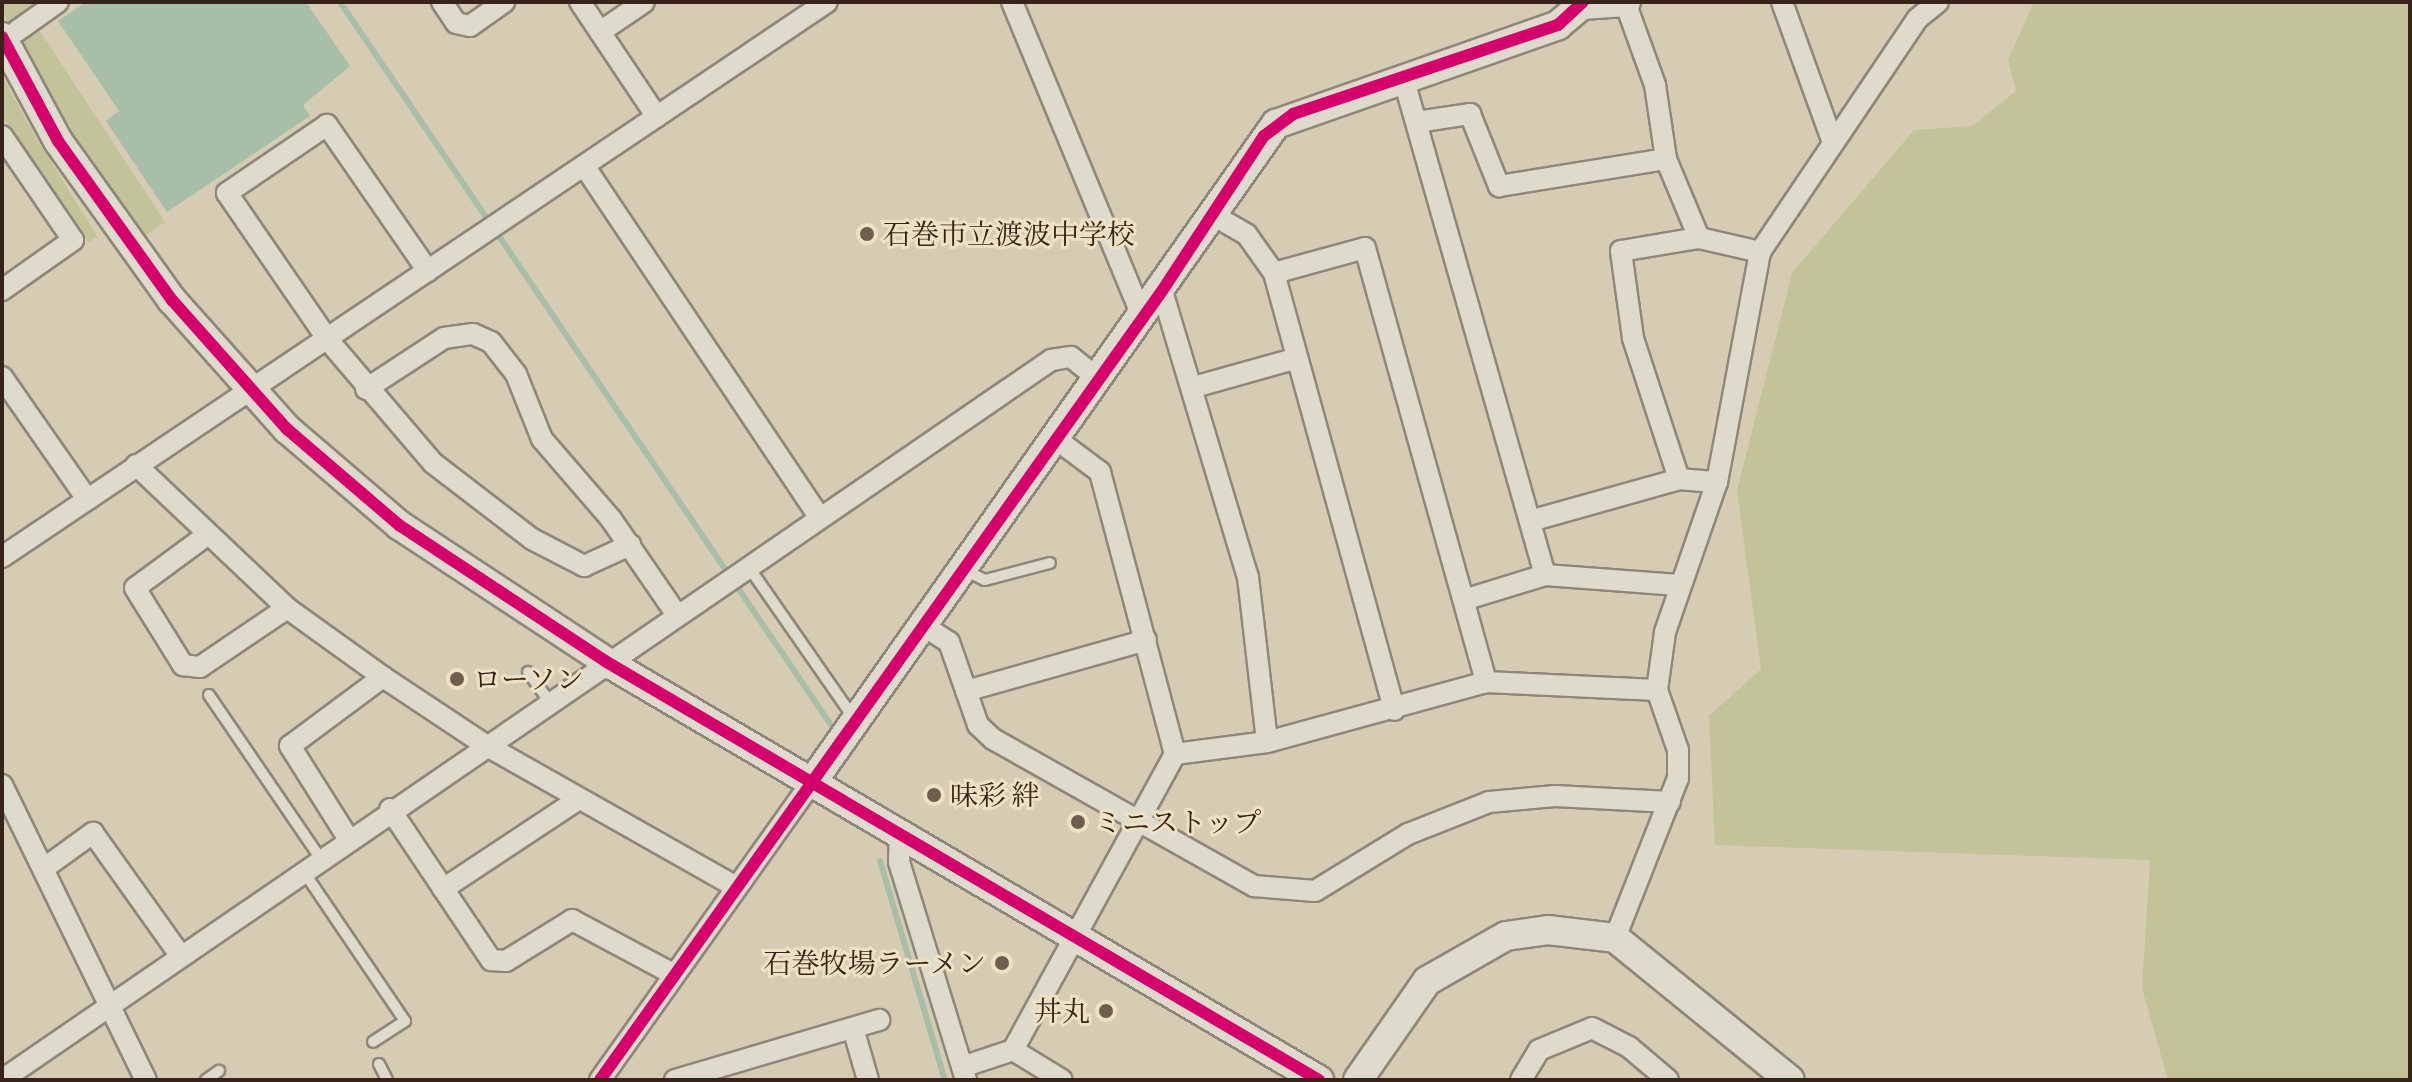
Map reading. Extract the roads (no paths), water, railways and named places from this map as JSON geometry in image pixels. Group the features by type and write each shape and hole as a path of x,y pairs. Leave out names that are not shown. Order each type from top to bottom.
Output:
{"street":[{"path":"58,2 9,34 90,191 251,389 399,525 605,661 810,785 900,834 1319,1080"},
{"path":"442,2 456,23 470,26 504,2"},
{"path":"580,2 657,117"},
{"path":"600,32 644,2"},
{"path":"2,557 827,2"},
{"path":"1012,2 1143,318"},
{"path":"600,1080 734,886 810,785 1097,378 1143,318 1276,124 1558,25 1582,4 1626,2 1655,85 1666,159 1699,238"},
{"path":"1782,2 1833,143"},
{"path":"1615,938 1670,802 1678,750 1657,690 1679,585 1717,482 1760,252 1917,19 1938,2"},
{"path":"1403,77 1545,575"},
{"path":"1417,122 1470,114 1499,186 1666,159"},
{"path":"428,271 327,125 227,193 328,340 366,389 433,463 532,539 584,566 630,545"},
{"path":"2,136 10,165 73,240 2,290"},
{"path":"585,167 819,516"},
{"path":"1213,215 1247,235 1274,273 1394,710"},
{"path":"1679,479 1633,338 1621,251 1699,238 1760,252"},
{"path":"1274,273 1365,248 1467,599 1486,682"},
{"path":"1162,291 1194,387 1248,577 1267,742"},
{"path":"366,389 444,338 473,334 491,342 516,374 542,439 630,545 675,612"},
{"path":"2,1080 108,1003 487,746 675,612 1051,360 1071,357 1097,378"},
{"path":"1194,387 1297,358"},
{"path":"2,377 87,499"},
{"path":"900,834 899,862 964,1073 1013,1050 1076,940 1175,754 1100,472 1056,439"},
{"path":"136,465 287,608 383,677 487,746 734,886"},
{"path":"1530,521 1679,479 1717,482"},
{"path":"207,535 135,588 183,665 200,667 287,608"},
{"path":"1467,599 1545,575 1679,585"},
{"path":"924,626 949,642 978,725 993,739 1254,886 1295,895 1334,882 1438,819 1489,802 1555,796 1670,802"},
{"path":"966,691 1146,640"},
{"path":"348,838 290,746 383,677"},
{"path":"1175,754 1267,742 1394,710 1486,682 1657,690"},
{"path":"2,785 146,1080"},
{"path":"443,889 579,799"},
{"path":"390,809 491,960 506,961 572,920 673,974"},
{"path":"43,869 93,833 180,955"},
{"path":"1358,1080 1427,981 1473,950 1548,930 1615,938 1790,1080"},
{"path":"675,1080 879,1020"},
{"path":"853,1028 868,1080"},
{"path":"1521,1080 1539,1050 1592,1028 1629,1047 1668,1080"},
{"path":"1013,1050 1062,1080"}],"lane":[{"path":"964,569 985,580 1050,563"},
{"path":"743,566 856,721"},
{"path":"528,672 548,700"},
{"path":"209,695 405,1021 373,1042"},
{"path":"379,1064 387,1080"},
{"path":"206,1080 219,1071"}],"waterway":[{"path":"340,2 833,728"},
{"path":"880,861 945,1080"}],"place":[{"name":"石巻市立渡波中学校","path":"867,234"},
{"name":"ローソン","path":"457,679"},
{"name":"味彩 絆","path":"934,795"},
{"name":"ミニストップ","path":"1078,822"},
{"name":"石巻牧場ラーメン","path":"1002,963"},
{"name":"丼丸","path":"1106,1011"}]}
